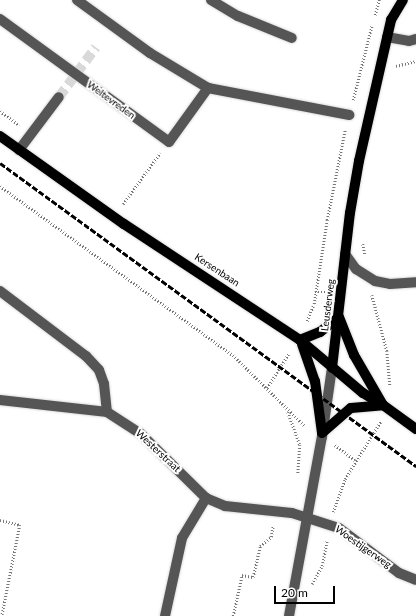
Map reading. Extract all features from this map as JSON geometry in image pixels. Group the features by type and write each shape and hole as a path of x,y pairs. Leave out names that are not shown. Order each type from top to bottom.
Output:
{"main road":[{"name":"Leusderweg","path":"332,368 339,318 345,254 359,161 393,15 403,0"},
{"name":"Kersenbaan","path":"0,136 114,217 299,339 363,393 383,404 416,430"},
{"path":"339,318 354,355 383,404 351,408 322,433 315,381 299,339 320,332 339,318"}],"street":[{"path":"77,0 150,53 208,88 349,115"},
{"path":"210,0 238,16 292,38"},
{"name":"Weltevreden","path":"0,19 169,142"},
{"path":"387,37 409,41 416,39"},
{"path":"169,142 208,88"},
{"path":"19,150 59,97"},
{"path":"345,254 356,269 375,281 382,283 416,282"},
{"path":"0,291 90,361 99,370 104,384 107,412"},
{"name":"Leusderweg","path":"289,616 308,518 332,368"},
{"name":"Westerstraat","path":"0,400 107,412 141,434 206,498 225,506 275,512 308,518"},
{"path":"165,616 182,538 206,498"},
{"name":"Woestijgerweg","path":"308,518 339,528 399,573 416,580"}],"path":[{"name":"Leusderweg","path":"267,388 299,339 314,304 327,220 349,115 379,0"},
{"path":"114,217 169,142"},
{"path":"0,186 233,355 287,410"},
{"path":"308,591 322,566 330,525 344,479 355,460"},
{"path":"233,616 242,575 253,577 260,546 271,537 275,512"},
{"path":"0,520 20,525 2,616"}],"tunnel":[{"path":"59,97 96,47"}],"railway":[{"path":"0,163 416,466"}]}
